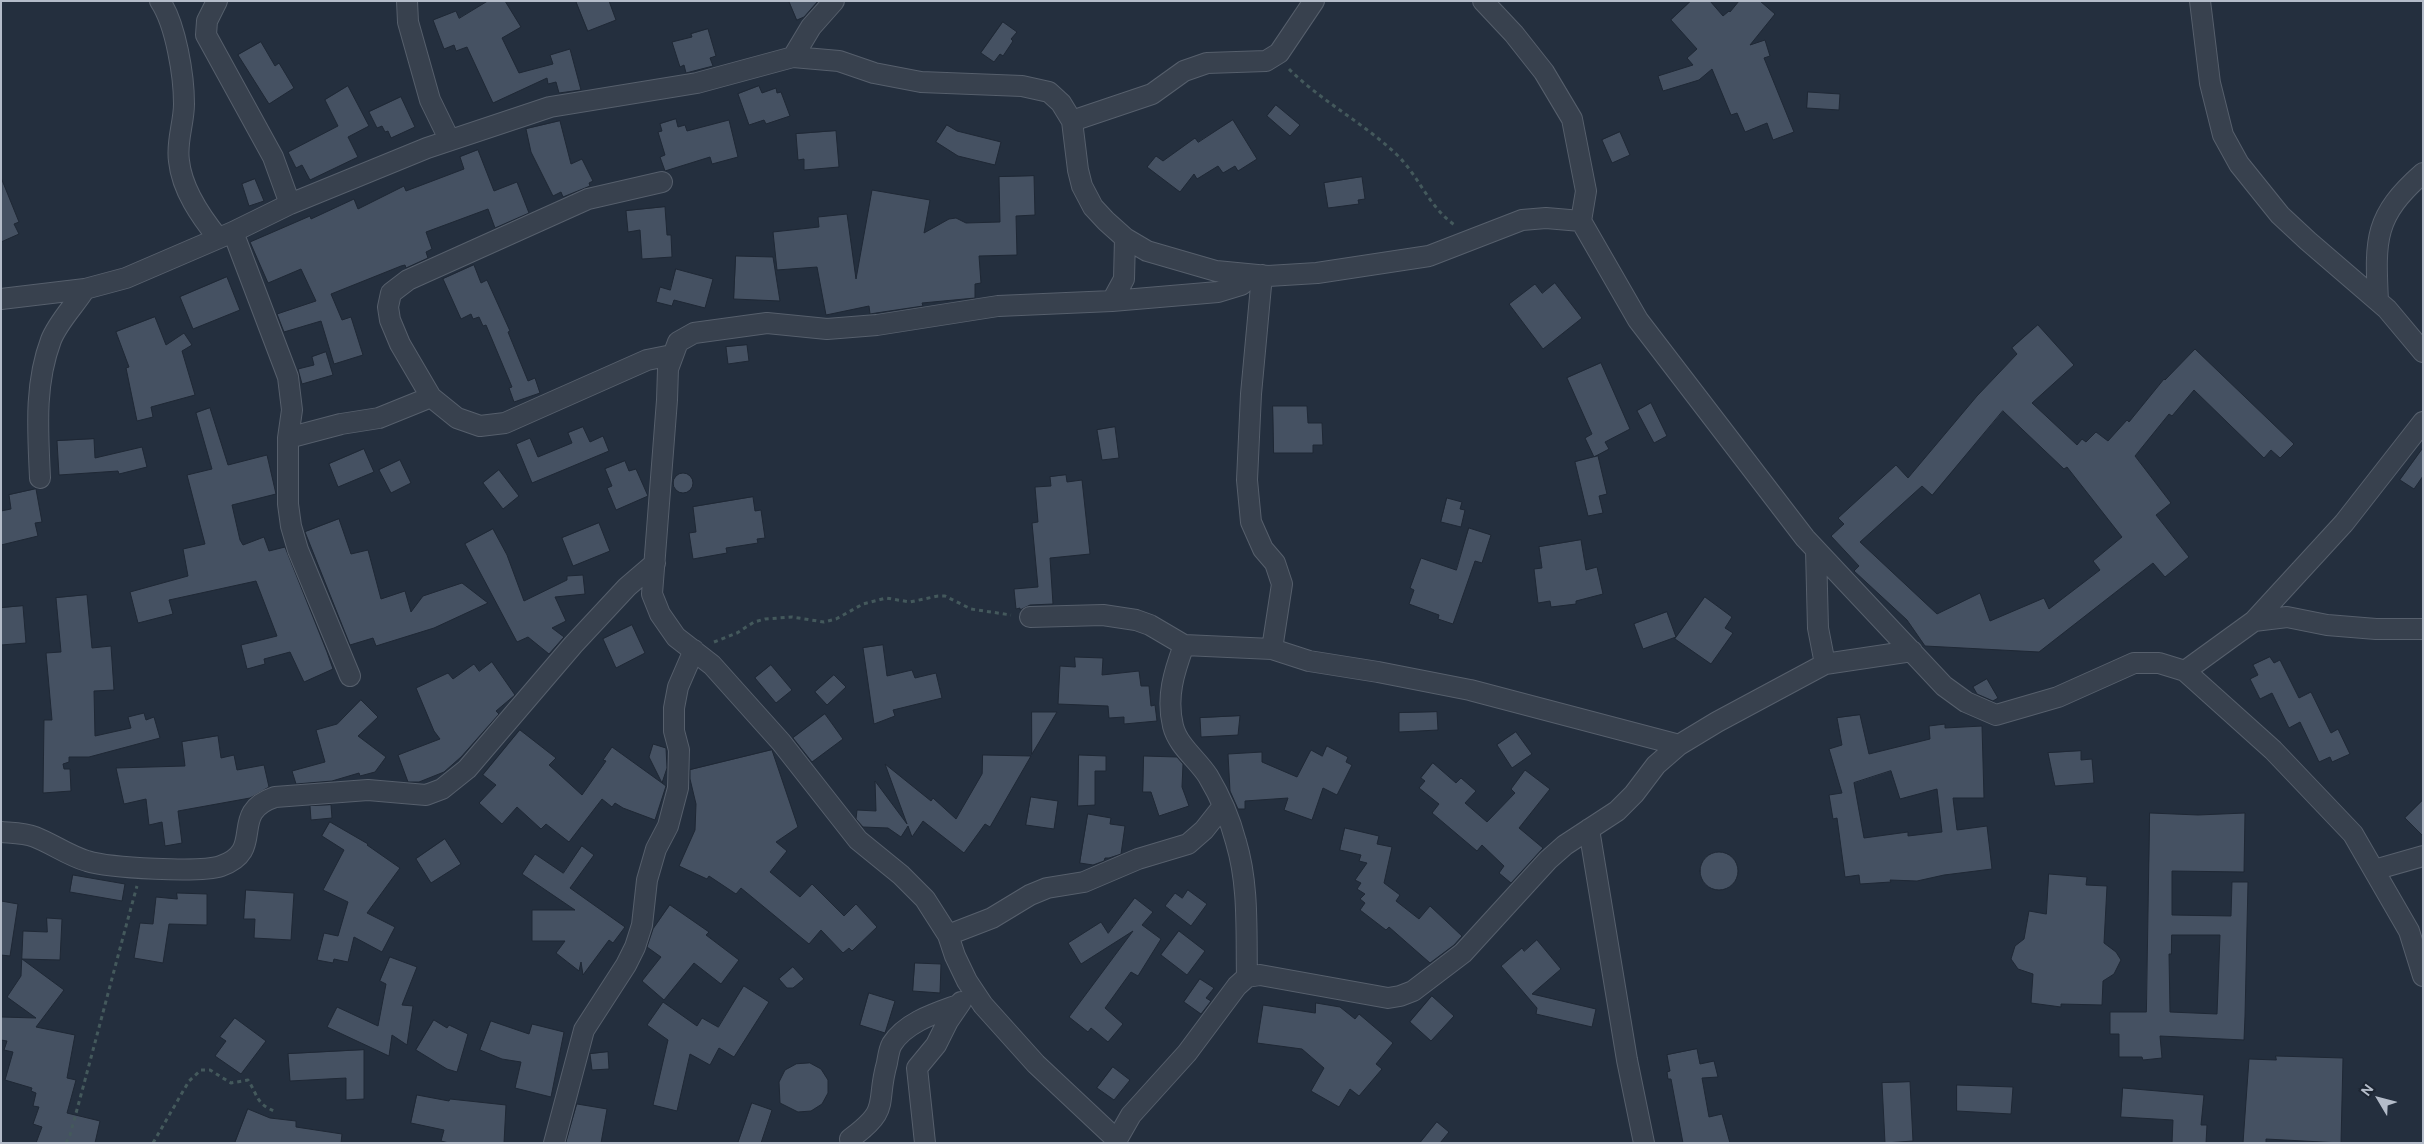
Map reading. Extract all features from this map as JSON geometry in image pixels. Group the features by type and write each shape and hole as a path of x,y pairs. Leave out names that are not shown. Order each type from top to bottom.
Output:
{"street":[{"path":"160,1 172,30 181,74 184,105 178,142 179,161 186,186 205,222 225,235 288,377 292,410 288,438 288,504 291,526 298,550 350,676"},
{"path":"217,1 207,21 206,36 273,157 290,204"},
{"path":"407,1 408,22 430,100 449,139"},
{"path":"793,57 811,27 834,1"},
{"path":"1072,121 1152,94 1184,71 1207,63 1266,61 1275,55 1314,1"},
{"path":"1483,1 1514,34 1544,72 1572,119 1586,191 1581,221 1638,320 1732,445 1816,550 1944,686 1959,697 1996,715 2058,697 2134,663 2159,663 2185,672 2273,750 2353,834 2409,931 2423,976"},
{"path":"2200,1 2210,83 2223,135 2239,164 2280,214 2308,242 2378,301 2422,351"},
{"path":"1,299 85,289 126,278 225,235 290,204 449,139 550,108 697,83 793,57 839,61 874,73 921,82 1022,86 1049,92 1062,103 1072,121 1078,170 1082,186 1093,207 1125,238 1147,251 1216,272 1258,275 1317,273 1429,256 1522,220 1554,218 1581,221"},
{"path":"2378,301 2376,261 2378,234 2386,213 2402,192 2423,172"},
{"path":"662,182 588,200 408,280 391,293 388,307 390,320 400,344 431,397 457,418 480,426 505,422 647,360 672,354"},
{"path":"1112,301 1124,279 1125,238"},
{"path":"1258,275 1241,285 1218,292 1112,301 998,306 877,325 837,328 767,323 694,333 678,342 668,369 652,594 660,614 676,637 712,665 781,742 858,840 901,875 925,899 948,934 954,956 983,1005 1036,1064 1115,1141 1131,1115 1187,1053 1237,986 1247,977 1260,975 1388,998 1413,991 1463,953 1548,860 1565,845 1617,810 1634,794 1656,765 1678,745 1825,664 1912,651"},
{"path":"1258,275 1247,480 1251,522 1263,549 1275,563 1282,584 1272,649"},
{"path":"40,478 37,414 43,368 52,338 85,289"},
{"path":"288,438 342,424 379,418 431,397"},
{"path":"2185,672 2254,621 2344,523 2423,422"},
{"path":"1816,550 1818,628 1825,664"},
{"path":"1,832 33,836 88,861 157,869 220,866 235,859 244,849 250,814 262,802 275,797 368,790 426,795 442,789 467,769 573,645 627,586 655,563"},
{"path":"1030,617 1103,615 1136,620 1150,625 1184,645 1272,649 1308,661 1378,672 1470,690 1678,745"},
{"path":"2254,621 2287,618 2376,629 2423,629"},
{"path":"1184,645 1171,681 1173,728 1182,744 1207,774 1224,806 1242,865 1247,977"},
{"path":"554,1143 584,1030 626,965 635,947 642,925 646,880 656,849 668,826 678,788 679,750 674,731 674,708 678,687 692,648"},
{"path":"948,934 992,918 1030,895 1047,888 1084,882 1138,859 1188,844 1204,830 1224,806"},
{"path":"1589,829 1627,1060 1644,1143"},
{"path":"2374,870 2423,856"},
{"path":"925,1143 918,1068 936,1045 958,1005 973,990"},
{"path":"850,1139 869,1124 878,1113 892,1044 906,1029 932,1015 958,1005"}],"path":[{"path":"1275,55 1318,96 1395,153 1408,166 1423,192 1442,217 1475,239"},
{"path":"692,648 719,642 754,622 780,616 824,622 836,619 855,607 886,598 910,602 945,596 971,609 1030,617"},
{"path":"66,1143 70,1135 142,867"},
{"path":"153,1143 189,1081 201,1070 210,1070 231,1083 248,1080 257,1100 264,1107 276,1112"}],"building":[{"path":"488,1 505,1 521,27 502,38 519,73 553,64 550,55 570,49 581,90 559,93 556,82 548,84 547,78 493,103 467,47 456,51 454,45 444,49 433,20 456,11 459,18"},
{"path":"576,1 609,1 616,20 588,31"},
{"path":"789,1 818,1 804,17 797,20"},
{"path":"1691,1 1710,1 1723,16 1730,12 1739,1 1760,1 1775,14 1750,45 1765,40 1770,56 1764,58 1794,132 1773,140 1767,123 1745,132 1737,113 1731,115 1712,69 1699,80 1663,91 1658,76 1693,65 1687,58 1697,49 1671,20"},
{"path":"1003,22 1017,32 1011,39 1013,41 1003,56 1000,54 994,62 981,53"},
{"path":"708,29 716,56 710,58 713,66 686,73 684,65 680,67 672,42 692,37 691,34"},
{"path":"261,42 275,66 279,63 294,88 269,104 238,55"},
{"path":"348,86 369,126 348,137 358,157 310,180 302,165 296,168 288,152 338,126 325,100"},
{"path":"759,86 762,93 776,88 777,93 781,92 790,116 766,124 764,120 749,125 738,94"},
{"path":"1808,92 1840,94 1839,110 1807,108"},
{"path":"401,97 415,127 391,138 388,131 385,132 382,126 377,128 369,112"},
{"path":"1276,105 1300,125 1290,136 1267,116"},
{"path":"676,119 678,127 685,125 687,131 729,120 738,157 712,164 710,157 665,171 660,157 665,155 658,132 662,131 660,124"},
{"path":"1233,120 1257,159 1238,171 1235,166 1223,173 1218,166 1197,179 1194,174 1180,192 1147,167 1156,156 1163,161 1195,138 1198,142"},
{"path":"560,121 571,164 582,159 593,181 589,183 590,186 563,197 561,192 553,196 531,152 526,129"},
{"path":"947,125 957,131 1001,142 995,165 958,156 936,142"},
{"path":"836,131 839,167 804,170 804,159 798,160 796,134"},
{"path":"1620,132 1630,155 1612,163 1602,140"},
{"path":"478,150 494,191 517,182 529,213 495,228 488,209 426,232 432,249 426,252 428,258 406,268 405,265 401,266 331,294 342,320 351,317 363,355 334,364 321,321 284,332 277,314 316,301 301,269 268,283 250,242 310,216 311,219 354,199 358,209 404,186 406,191 464,169 460,157"},
{"path":"1034,176 1035,215 1016,216 1017,255 979,256 981,283 975,284 975,298 922,303 923,306 870,314 869,306 826,315 817,267 777,270 773,232 819,227 818,217 847,214 856,279 872,190 930,200 924,233 949,219 956,218 966,223 1000,222 999,177"},
{"path":"1362,177 1365,199 1358,200 1359,204 1328,208 1324,183"},
{"path":"255,179 264,201 249,206 242,184"},
{"path":"2,180 19,222 14,224 19,234 1,242"},
{"path":"665,207 667,235 671,235 672,257 642,259 640,230 628,232 626,211"},
{"path":"736,256 773,257 780,301 734,299"},
{"path":"474,265 481,283 487,280 510,331 508,332 528,381 535,378 540,393 514,402 509,388 512,387 486,325 483,326 479,317 473,319 471,314 461,319 443,279"},
{"path":"676,269 713,279 705,308 674,300 672,306 656,302 660,287 670,290"},
{"path":"227,277 240,310 193,329 180,297"},
{"path":"1555,283 1582,318 1543,349 1509,304 1535,284 1542,293"},
{"path":"155,317 166,345 184,333 192,345 182,351 195,395 151,407 153,417 137,421 126,368 129,367 116,332"},
{"path":"2038,325 2074,365 2032,403 2077,445 2082,439 2086,442 2096,432 2108,441 2127,420 2129,422 2164,379 2195,349 2294,444 2280,458 2271,450 2264,458 2194,390 2172,416 2169,414 2135,456 2171,503 2156,515 2189,557 2165,577 2153,563 2039,652 1925,646 1907,620 1854,571 1859,566 1831,536 1844,524 1838,518 1896,465 1908,478 1977,396 2017,354 2012,348","holes":["2003,411 2064,469 2067,467 2122,537 2093,561 2100,570 2049,609 2044,598 1990,621 1980,593 1937,614 1860,542 1922,486 1932,495"]},
{"path":"747,345 749,361 728,364 726,347"},
{"path":"326,352 333,375 302,384 298,369 314,365 312,357"},
{"path":"1601,363 1630,429 1605,442 1609,449 1594,457 1585,438 1592,434 1567,378"},
{"path":"1651,403 1667,436 1654,443 1637,411"},
{"path":"1273,406 1307,406 1308,423 1322,423 1323,445 1313,445 1313,453 1274,453"},
{"path":"210,408 228,465 267,455 276,494 232,505 240,540 243,545 264,537 269,551 285,547 333,669 304,682 290,652 264,659 265,664 247,669 241,645 277,636 256,581 169,600 173,614 138,623 130,592 188,576 183,549 205,544 187,475 212,469 196,413"},
{"path":"583,427 590,442 603,436 609,451 532,483 516,444 530,438 538,457 572,443 568,433"},
{"path":"1115,427 1119,458 1102,460 1097,430"},
{"path":"94,439 95,458 142,447 147,467 119,474 118,471 59,475 57,441"},
{"path":"2423,448 2423,476 2414,489 2400,480"},
{"path":"364,449 374,472 338,487 329,464"},
{"path":"1598,456 1607,494 1599,496 1603,513 1588,516 1575,462"},
{"path":"400,460 411,483 391,493 379,470"},
{"path":"625,461 629,471 636,469 648,496 616,510 607,488 612,486 605,469"},
{"path":"499,470 519,496 503,509 483,483"},
{"path":"679,473 687,473 693,479 693,487 687,493 679,493 673,487 673,479"},
{"path":"1066,475 1067,482 1082,480 1090,554 1050,558 1053,604 1030,605 1020,610 1020,608 1016,609 1014,589 1038,587 1032,523 1038,522 1035,487 1051,486 1050,477"},
{"path":"36,489 42,522 35,523 38,536 1,545 1,511 11,509 9,495"},
{"path":"753,497 755,511 761,510 765,538 757,539 758,543 726,548 727,553 693,559 689,533 696,532 693,507"},
{"path":"1447,498 1462,502 1460,509 1465,510 1461,527 1441,522"},
{"path":"339,519 351,554 368,550 381,599 405,591 411,612 423,596 462,583 488,603 434,628 376,646 373,638 350,645 305,532"},
{"path":"599,523 610,551 573,566 562,538"},
{"path":"1469,528 1491,535 1482,563 1475,561 1453,624 1438,619 1439,615 1409,604 1414,590 1410,588 1421,558 1456,570"},
{"path":"493,529 507,555 524,601 567,580 567,576 583,575 585,594 555,597 566,621 552,628 564,637 549,654 528,637 517,642 465,544"},
{"path":"1581,540 1586,570 1597,567 1603,594 1576,601 1576,604 1551,607 1550,601 1538,603 1534,569 1542,568 1539,547"},
{"path":"87,595 92,648 111,646 114,690 94,691 95,736 131,728 128,717 144,713 146,720 154,717 160,738 89,757 69,757 69,762 63,764 64,769 70,769 71,791 43,793 44,720 52,720 46,653 61,652 56,598"},
{"path":"1705,597 1732,617 1725,628 1733,633 1711,664 1675,639"},
{"path":"23,606 26,643 1,645 1,608"},
{"path":"1667,612 1676,637 1643,649 1634,624"},
{"path":"632,625 645,653 616,668 603,639"},
{"path":"883,645 887,676 912,670 915,678 936,673 942,698 893,710 895,716 874,724 863,648"},
{"path":"1075,657 1103,658 1102,675 1139,671 1141,686 1149,686 1151,706 1155,705 1157,721 1124,724 1124,717 1109,718 1108,706 1058,704 1060,666 1075,667"},
{"path":"2270,657 2274,663 2280,660 2299,698 2311,692 2331,733 2338,729 2350,754 2332,762 2330,757 2319,762 2300,722 2289,728 2272,693 2260,699 2250,679 2258,675 2253,665"},
{"path":"492,662 515,695 496,711 499,714 461,757 444,772 419,782 408,782 398,755 440,739 434,731 416,688 448,673 453,679 474,664 479,671"},
{"path":"771,665 792,690 776,703 755,678"},
{"path":"834,675 846,687 827,705 815,692"},
{"path":"1987,679 1998,698 1993,701 1977,694 1973,687"},
{"path":"361,700 378,717 358,736 386,757 375,772 360,776 359,773 332,781 296,784 292,771 325,762 316,730 337,724"},
{"path":"1032,712 1057,712 1032,754"},
{"path":"1437,712 1438,730 1399,732 1399,713"},
{"path":"825,714 843,739 812,762 793,738"},
{"path":"1860,715 1869,754 1930,739 1929,726 1945,724 1945,728 1982,726 1984,798 1953,798 1957,830 1987,826 1992,869 1944,875 1917,881 1890,880 1891,882 1860,884 1859,875 1845,877 1837,818 1833,819 1829,795 1842,793 1829,749 1842,745 1837,718","holes":["1891,771 1900,799 1937,789 1942,832 1908,836 1908,832 1864,838 1854,783"]},
{"path":"1240,716 1238,735 1201,737 1200,718"},
{"path":"520,730 556,758 549,765 582,795 606,761 603,760 612,747 666,786 655,820 615,803 612,807 602,799 569,842 546,824 541,829 517,807 502,824 479,803 496,785 483,775"},
{"path":"1516,732 1532,754 1512,768 1497,745"},
{"path":"218,736 221,758 234,755 237,770 264,765 269,787 250,798 178,811 182,843 165,846 162,822 149,825 146,799 124,804 116,768 185,766 182,742"},
{"path":"653,744 666,748 667,768 662,783 649,757"},
{"path":"1327,746 1348,757 1346,762 1352,765 1337,795 1323,788 1312,820 1284,810 1288,798 1245,801 1245,809 1238,809 1230,791 1228,754 1262,752 1262,762 1297,777 1311,750 1322,756"},
{"path":"772,750 798,827 776,842 787,851 770,872 800,897 812,884 844,916 856,904 877,927 852,951 849,948 843,953 821,930 809,944 741,888 736,894 709,876 707,879 679,866 695,830 696,804 690,779 690,770"},
{"path":"2081,751 2081,760 2092,759 2094,783 2055,786 2048,753"},
{"path":"983,755 1031,756 990,827 985,824 964,853 923,821 912,837 908,826 901,837 888,828 863,827 856,819 857,810 876,811 875,781 907,824 885,764 931,801 933,798 956,819 982,774"},
{"path":"1079,755 1106,756 1106,771 1095,771 1095,805 1078,806"},
{"path":"1144,756 1177,757 1183,764 1182,787 1189,806 1159,816 1151,792 1143,792"},
{"path":"1433,763 1456,783 1461,778 1476,791 1465,803 1487,822 1515,793 1511,789 1525,770 1550,789 1519,828 1543,848 1511,883 1499,873 1504,866 1482,845 1477,851 1432,813 1439,804 1419,788 1425,781 1421,778"},
{"path":"1031,797 1058,801 1054,829 1026,825"},
{"path":"2423,800 2423,836 2405,818"},
{"path":"331,805 332,818 311,820 310,806"},
{"path":"2150,813 2198,815 2245,813 2244,872 2172,871 2172,915 2231,916 2232,882 2248,882 2244,1040 2160,1036 2162,1058 2143,1060 2142,1057 2119,1057 2119,1034 2110,1034 2110,1012 2146,1012","holes":["2172,935 2220,935 2217,1014 2170,1012 2169,954 2171,954"]},
{"path":"1088,814 1111,818 1110,824 1125,826 1121,854 1105,858 1104,861 1093,865 1080,863"},
{"path":"330,822 368,844 400,868 367,913 395,927 382,952 354,937 348,962 334,959 333,963 317,960 324,933 338,936 348,902 323,890 344,850 322,836"},
{"path":"1345,828 1379,836 1377,844 1392,847 1384,883 1400,895 1396,901 1419,919 1430,906 1462,936 1454,945 1430,963 1389,927 1386,930 1360,910 1365,903 1360,899 1365,894 1357,889 1361,883 1355,880 1367,863 1359,861 1361,855 1340,850"},
{"path":"445,839 461,864 431,883 416,859"},
{"path":"582,846 594,855 570,888 625,927 613,943 609,940 583,975 581,962 579,971 556,953 565,941 532,941 532,910 575,910 522,874 535,854 563,873"},
{"path":"1719,852 1726,853 1732,858 1737,864 1737,878 1732,884 1726,889 1719,890 1712,889 1706,884 1701,878 1700,871 1701,864 1706,858 1712,853"},
{"path":"2049,874 2087,877 2086,885 2107,886 2104,943 2116,952 2121,960 2114,974 2103,981 2102,1005 2061,1004 2061,1007 2031,1003 2033,974 2018,969 2011,959 2015,946 2024,939 2029,911 2046,914"},
{"path":"73,875 125,884 122,901 70,892"},
{"path":"246,890 294,893 291,940 254,938 255,919 244,919"},
{"path":"1188,890 1207,904 1191,926 1165,906 1175,893 1182,898"},
{"path":"177,893 207,894 207,925 169,924 163,963 134,958 140,923 153,924 156,897 177,899"},
{"path":"1135,898 1153,912 1142,925 1161,939 1138,976 1131,972 1105,1008 1123,1024 1108,1042 1091,1028 1088,1032 1069,1017 1133,931 1081,964 1068,943 1101,922 1108,933"},
{"path":"1,901 18,904 10,956 1,955"},
{"path":"670,905 709,932 706,935 739,960 721,984 694,963 664,1000 642,981 661,957 647,947 653,929"},
{"path":"47,918 62,919 60,960 22,959 64,990 36,1027 75,1035 67,1078 76,1080 67,1113 100,1121 95,1143 36,1143 42,1127 33,1124 39,1107 33,1106 36,1093 31,1091 32,1088 5,1080 13,1052 4,1050 7,1041 1,1040 1,1017 36,1018 7,997 21,976 23,931 47,932"},
{"path":"1179,931 1205,951 1187,975 1161,955"},
{"path":"1537,940 1561,969 1532,994 1596,1009 1592,1027 1536,1014 1537,1008 1501,966 1522,948 1524,951"},
{"path":"390,957 417,967 402,1005 413,1006 407,1045 392,1035 389,1056 327,1027 337,1007 378,1026 386,984 380,981"},
{"path":"915,963 941,964 940,993 913,991"},
{"path":"793,967 804,979 793,988 787,988 779,979"},
{"path":"1200,979 1214,988 1206,998 1211,1001 1201,1014 1184,1002"},
{"path":"744,986 769,1002 734,1057 719,1048 710,1065 690,1054 677,1111 653,1105 668,1040 647,1025 663,1002 697,1026 702,1018 718,1027"},
{"path":"869,993 895,1001 885,1033 860,1025"},
{"path":"1432,996 1454,1016 1431,1041 1410,1022"},
{"path":"1316,1003 1340,1007 1355,1019 1359,1014 1393,1043 1376,1064 1382,1069 1359,1096 1350,1089 1339,1107 1311,1091 1324,1068 1302,1049 1257,1043 1263,1005 1315,1013"},
{"path":"235,1018 266,1041 241,1074 215,1056 226,1041 220,1037"},
{"path":"434,1020 447,1028 449,1025 468,1034 457,1072 447,1069 416,1050"},
{"path":"491,1021 529,1034 532,1024 564,1032 551,1097 515,1088 521,1062 502,1059 480,1050"},
{"path":"1697,1049 1700,1064 1714,1061 1718,1077 1702,1078 1709,1117 1722,1114 1730,1143 1683,1143 1671,1079 1668,1079 1667,1072 1670,1071 1667,1055"},
{"path":"364,1050 364,1099 346,1100 346,1078 290,1081 288,1054"},
{"path":"608,1052 609,1069 592,1070 590,1054"},
{"path":"2276,1056 2343,1058 2341,1143 2266,1139 2266,1143 2243,1143 2249,1059 2276,1060"},
{"path":"810,1063 821,1069 828,1080 828,1093 822,1104 811,1111 798,1112 780,1103 779,1082 785,1070 796,1064"},
{"path":"1113,1067 1130,1080 1114,1100 1097,1088"},
{"path":"1910,1082 1913,1141 1885,1143 1882,1083"},
{"path":"1957,1085 2013,1087 2011,1114 1957,1111"},
{"path":"2123,1088 2204,1095 2201,1125 2207,1125 2206,1143 2172,1143 2173,1120 2121,1117"},
{"path":"417,1095 449,1101 450,1099 506,1105 504,1143 449,1143 441,1141 444,1130 411,1123"},
{"path":"752,1103 772,1110 761,1143 738,1143"},
{"path":"577,1104 607,1109 601,1143 566,1143"},
{"path":"248,1109 270,1118 296,1121 296,1127 342,1134 341,1143 235,1143"},
{"path":"1437,1122 1449,1132 1440,1143 1420,1143"}]}
